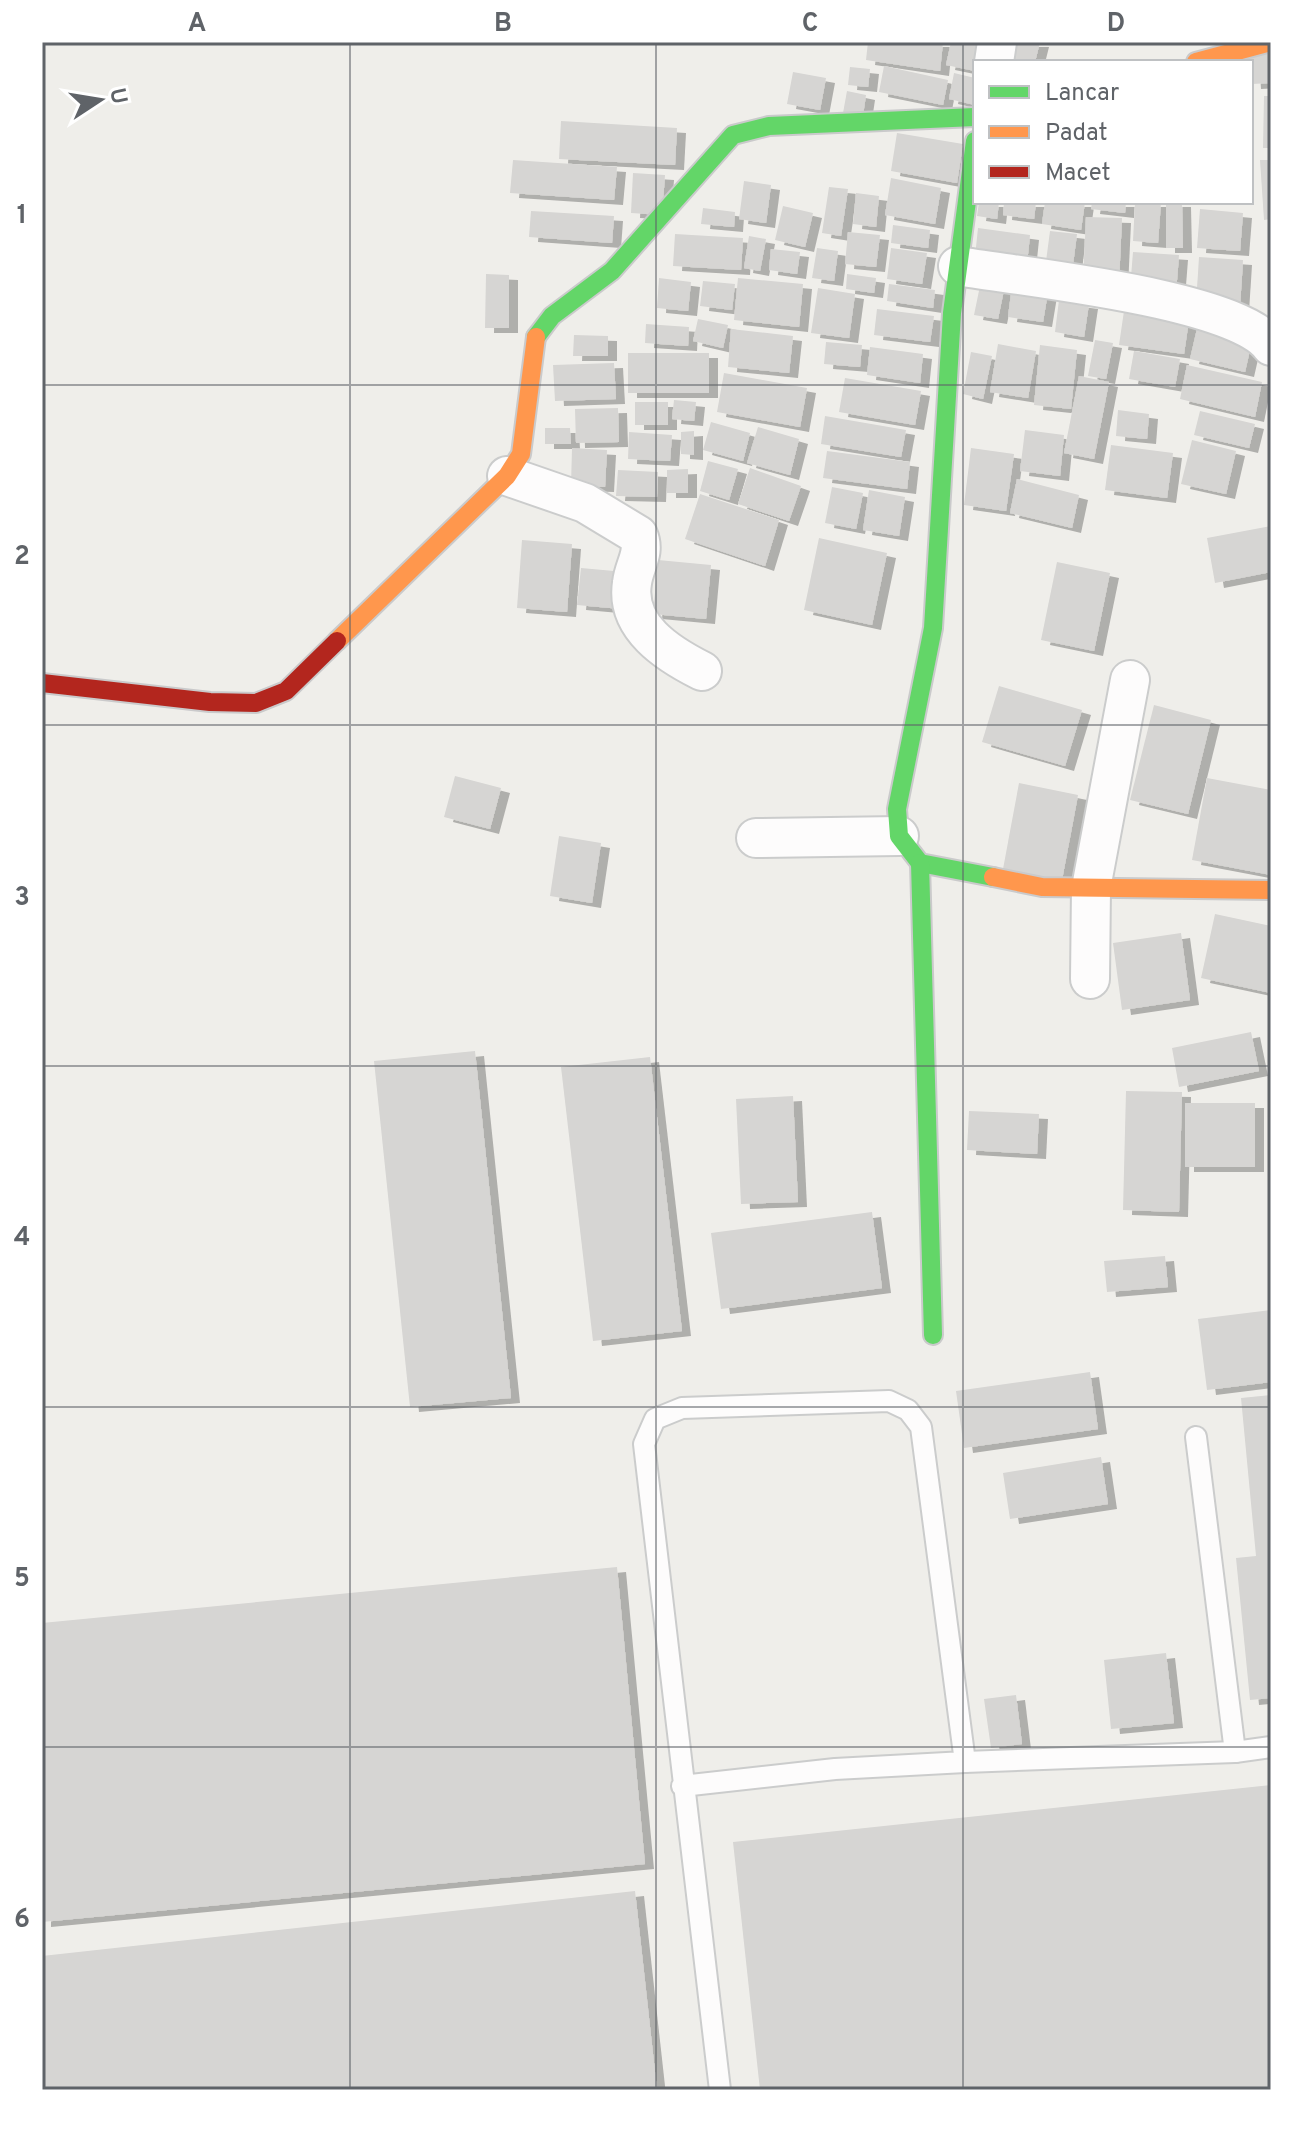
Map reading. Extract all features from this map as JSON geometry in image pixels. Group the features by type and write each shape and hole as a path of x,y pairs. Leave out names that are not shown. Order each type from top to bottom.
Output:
{"street":[{"path":"1201,60 1271,42"},
{"path":"42,683 210,702 256,703 286,691 507,476 521,454 536,336 552,316 612,271 733,135 753,126 778,123 829,126 973,117"},
{"path":"933,1335 909,849 897,809 933,628 941,538 952,313 973,156"},
{"path":"958,266 1172,302 1244,325 1271,346"},
{"path":"507,476 585,503 638,535 642,550 631,585 639,623 672,656 702,671"},
{"path":"1090,979 1091,888 1130,680"},
{"path":"756,838 909,849 1042,887 1271,890"}],"lane":[{"path":"720,2090 644,1444 655,1419 682,1408 889,1401 908,1410 921,1427 965,1762"},
{"path":"1196,1437 1235,1752"},
{"path":"682,1786 835,1769 1235,1752 1271,1747"}],"building":[{"path":"868,42 943,42 940,71 866,60"},
{"path":"951,42 992,42 990,60 973,60 973,71 946,65"},
{"path":"1010,42 1040,42 1036,60 1006,60"},
{"path":"1271,52 1271,83 1253,84 1250,53"},
{"path":"884,66 948,80 943,105 879,92"},
{"path":"850,67 870,69 868,87 848,85"},
{"path":"793,72 826,78 820,110 787,104"},
{"path":"954,73 973,78 973,105 949,99"},
{"path":"847,91 866,95 863,115 843,113"},
{"path":"1264,96 1271,96 1271,148 1263,148"},
{"path":"561,121 677,128 675,165 559,159"},
{"path":"897,133 963,144 957,183 891,171"},
{"path":"513,160 617,167 614,200 510,193"},
{"path":"1260,160 1271,160 1271,219 1264,220"},
{"path":"633,173 665,175 662,215 631,213"},
{"path":"891,178 941,188 935,224 885,215"},
{"path":"744,181 771,185 766,223 739,219"},
{"path":"829,187 848,189 841,236 822,233"},
{"path":"856,193 879,196 876,227 853,224"},
{"path":"979,204 999,204 997,219 977,216"},
{"path":"1004,204 1036,204 1034,219 1003,215"},
{"path":"1045,204 1085,204 1081,230 1042,224"},
{"path":"1092,204 1126,204 1125,213 1091,209"},
{"path":"1135,204 1161,204 1158,243 1133,241"},
{"path":"1166,204 1182,204 1183,248 1166,248"},
{"path":"783,206 813,213 805,247 775,240"},
{"path":"703,208 735,212 734,227 701,224"},
{"path":"1200,209 1243,213 1240,251 1197,248"},
{"path":"531,211 614,216 612,243 529,237"},
{"path":"1086,217 1122,218 1119,282 1083,280"},
{"path":"893,225 930,230 928,248 891,243"},
{"path":"978,228 1030,235 1027,264 975,257"},
{"path":"1050,231 1077,234 1072,272 1045,269"},
{"path":"848,232 880,235 876,267 845,264"},
{"path":"675,234 743,238 741,270 673,266"},
{"path":"749,236 766,239 760,271 744,268"},
{"path":"817,248 838,251 834,281 812,278"},
{"path":"891,248 927,253 922,284 887,279"},
{"path":"771,249 800,252 797,274 769,270"},
{"path":"1133,252 1179,255 1176,293 1130,289"},
{"path":"1199,257 1243,260 1240,307 1196,304"},
{"path":"486,274 509,275 509,328 485,328"},
{"path":"847,274 876,278 874,293 846,289"},
{"path":"659,278 691,282 688,311 657,308"},
{"path":"738,278 803,284 799,327 734,320"},
{"path":"703,281 735,284 732,310 700,306"},
{"path":"981,281 1005,285 998,319 974,315"},
{"path":"889,284 935,290 933,308 887,301"},
{"path":"1012,286 1048,292 1043,322 1008,317"},
{"path":"818,288 855,294 849,338 811,333"},
{"path":"1059,300 1089,304 1084,337 1055,332"},
{"path":"877,309 934,316 930,342 874,335"},
{"path":"1124,311 1189,320 1184,354 1119,345"},
{"path":"698,319 728,325 723,348 693,341"},
{"path":"646,324 689,327 688,346 645,343"},
{"path":"731,329 793,336 789,373 728,367"},
{"path":"1197,329 1252,341 1245,372 1190,359"},
{"path":"574,335 608,336 608,356 573,356"},
{"path":"1095,340 1113,343 1106,379 1088,376"},
{"path":"826,342 862,345 860,367 824,364"},
{"path":"998,344 1036,351 1028,398 990,392"},
{"path":"1040,345 1077,350 1071,409 1034,405"},
{"path":"870,347 923,354 920,383 867,375"},
{"path":"1134,351 1180,359 1175,387 1129,379"},
{"path":"971,352 992,356 983,399 963,394"},
{"path":"628,353 709,353 709,393 628,393"},
{"path":"614,363 616,399 555,401 553,365"},
{"path":"1187,365 1262,382 1255,417 1180,399"},
{"path":"724,373 807,388 800,427 717,412"},
{"path":"1079,376 1109,382 1094,459 1064,453"},
{"path":"845,378 921,391 915,425 839,412"},
{"path":"674,400 696,402 694,421 672,419"},
{"path":"635,402 668,402 668,425 635,425"},
{"path":"618,408 619,442 576,443 575,409"},
{"path":"1118,410 1149,414 1147,439 1116,436"},
{"path":"1200,411 1255,424 1249,448 1194,435"},
{"path":"825,416 906,430 901,457 821,444"},
{"path":"711,422 750,433 743,461 703,450"},
{"path":"758,427 799,439 790,475 747,463"},
{"path":"545,428 570,428 571,444 545,444"},
{"path":"1025,430 1064,435 1060,476 1020,471"},
{"path":"694,431 694,455 681,454 681,432"},
{"path":"629,432 672,435 670,461 628,459"},
{"path":"1192,440 1236,451 1226,494 1181,484"},
{"path":"1111,445 1173,453 1167,498 1105,490"},
{"path":"572,448 607,450 605,487 571,486"},
{"path":"971,448 1014,454 1006,511 964,505"},
{"path":"827,451 910,462 907,489 823,478"},
{"path":"708,461 738,469 729,500 700,491"},
{"path":"750,468 801,486 789,521 738,504"},
{"path":"688,469 688,493 667,493 667,470"},
{"path":"618,470 658,472 657,497 616,496"},
{"path":"1017,479 1079,495 1072,528 1010,513"},
{"path":"832,487 863,493 856,529 825,523"},
{"path":"869,490 905,497 899,536 863,530"},
{"path":"700,494 779,520 765,566 685,539"},
{"path":"1271,526 1271,572 1215,583 1207,538"},
{"path":"819,538 887,553 872,625 804,610"},
{"path":"522,540 572,544 567,612 517,608"},
{"path":"658,560 711,565 706,619 653,614"},
{"path":"1057,562 1110,573 1094,651 1041,640"},
{"path":"581,568 625,572 621,609 577,605"},
{"path":"999,686 1082,710 1065,766 982,742"},
{"path":"1154,705 1211,720 1188,814 1130,800"},
{"path":"455,776 501,788 490,829 444,817"},
{"path":"1207,778 1271,790 1271,875 1192,860"},
{"path":"1019,783 1078,795 1062,880 1003,869"},
{"path":"559,836 601,843 592,903 550,896"},
{"path":"1215,914 1271,926 1271,993 1201,978"},
{"path":"1181,933 1190,1000 1122,1010 1113,943"},
{"path":"1251,1032 1259,1071 1179,1087 1172,1048"},
{"path":"475,1051 511,1398 410,1407 374,1061"},
{"path":"650,1057 682,1331 593,1341 561,1067"},
{"path":"1126,1091 1182,1092 1179,1212 1123,1210"},
{"path":"793,1096 798,1202 741,1204 736,1099"},
{"path":"1185,1103 1255,1103 1255,1167 1185,1167"},
{"path":"969,1111 1039,1114 1037,1154 967,1150"},
{"path":"872,1212 882,1288 721,1309 711,1233"},
{"path":"1165,1256 1168,1287 1107,1292 1104,1261"},
{"path":"1271,1310 1271,1382 1207,1390 1198,1319"},
{"path":"1090,1372 1098,1429 964,1448 956,1391"},
{"path":"1271,1395 1271,1698 1250,1700 1236,1558 1256,1556 1241,1398"},
{"path":"1101,1457 1108,1504 1010,1519 1003,1473"},
{"path":"617,1567 645,1864 42,1922 42,1623"},
{"path":"1166,1653 1174,1723 1111,1729 1104,1660"},
{"path":"1016,1695 1022,1744 991,1748 984,1699"},
{"path":"1271,1785 1271,2090 760,2090 733,1842"},
{"path":"635,1891 657,2090 42,2090 42,1956"}],"traffic: fast":[{"path":"536,337 552,316 612,271 733,135 769,126 973,117"},
{"path":"973,156 952,313 933,628 897,809 899,836 920,863 993,877"},
{"path":"920,863 933,1335"}],"traffic: slow":[{"path":"1204,60 1271,42"},
{"path":"337,641 507,476 521,454 536,337"},
{"path":"993,877 1042,887 1271,890"}],"traffic: jam":[{"path":"42,683 210,702 256,703 286,691 337,641"}]}
